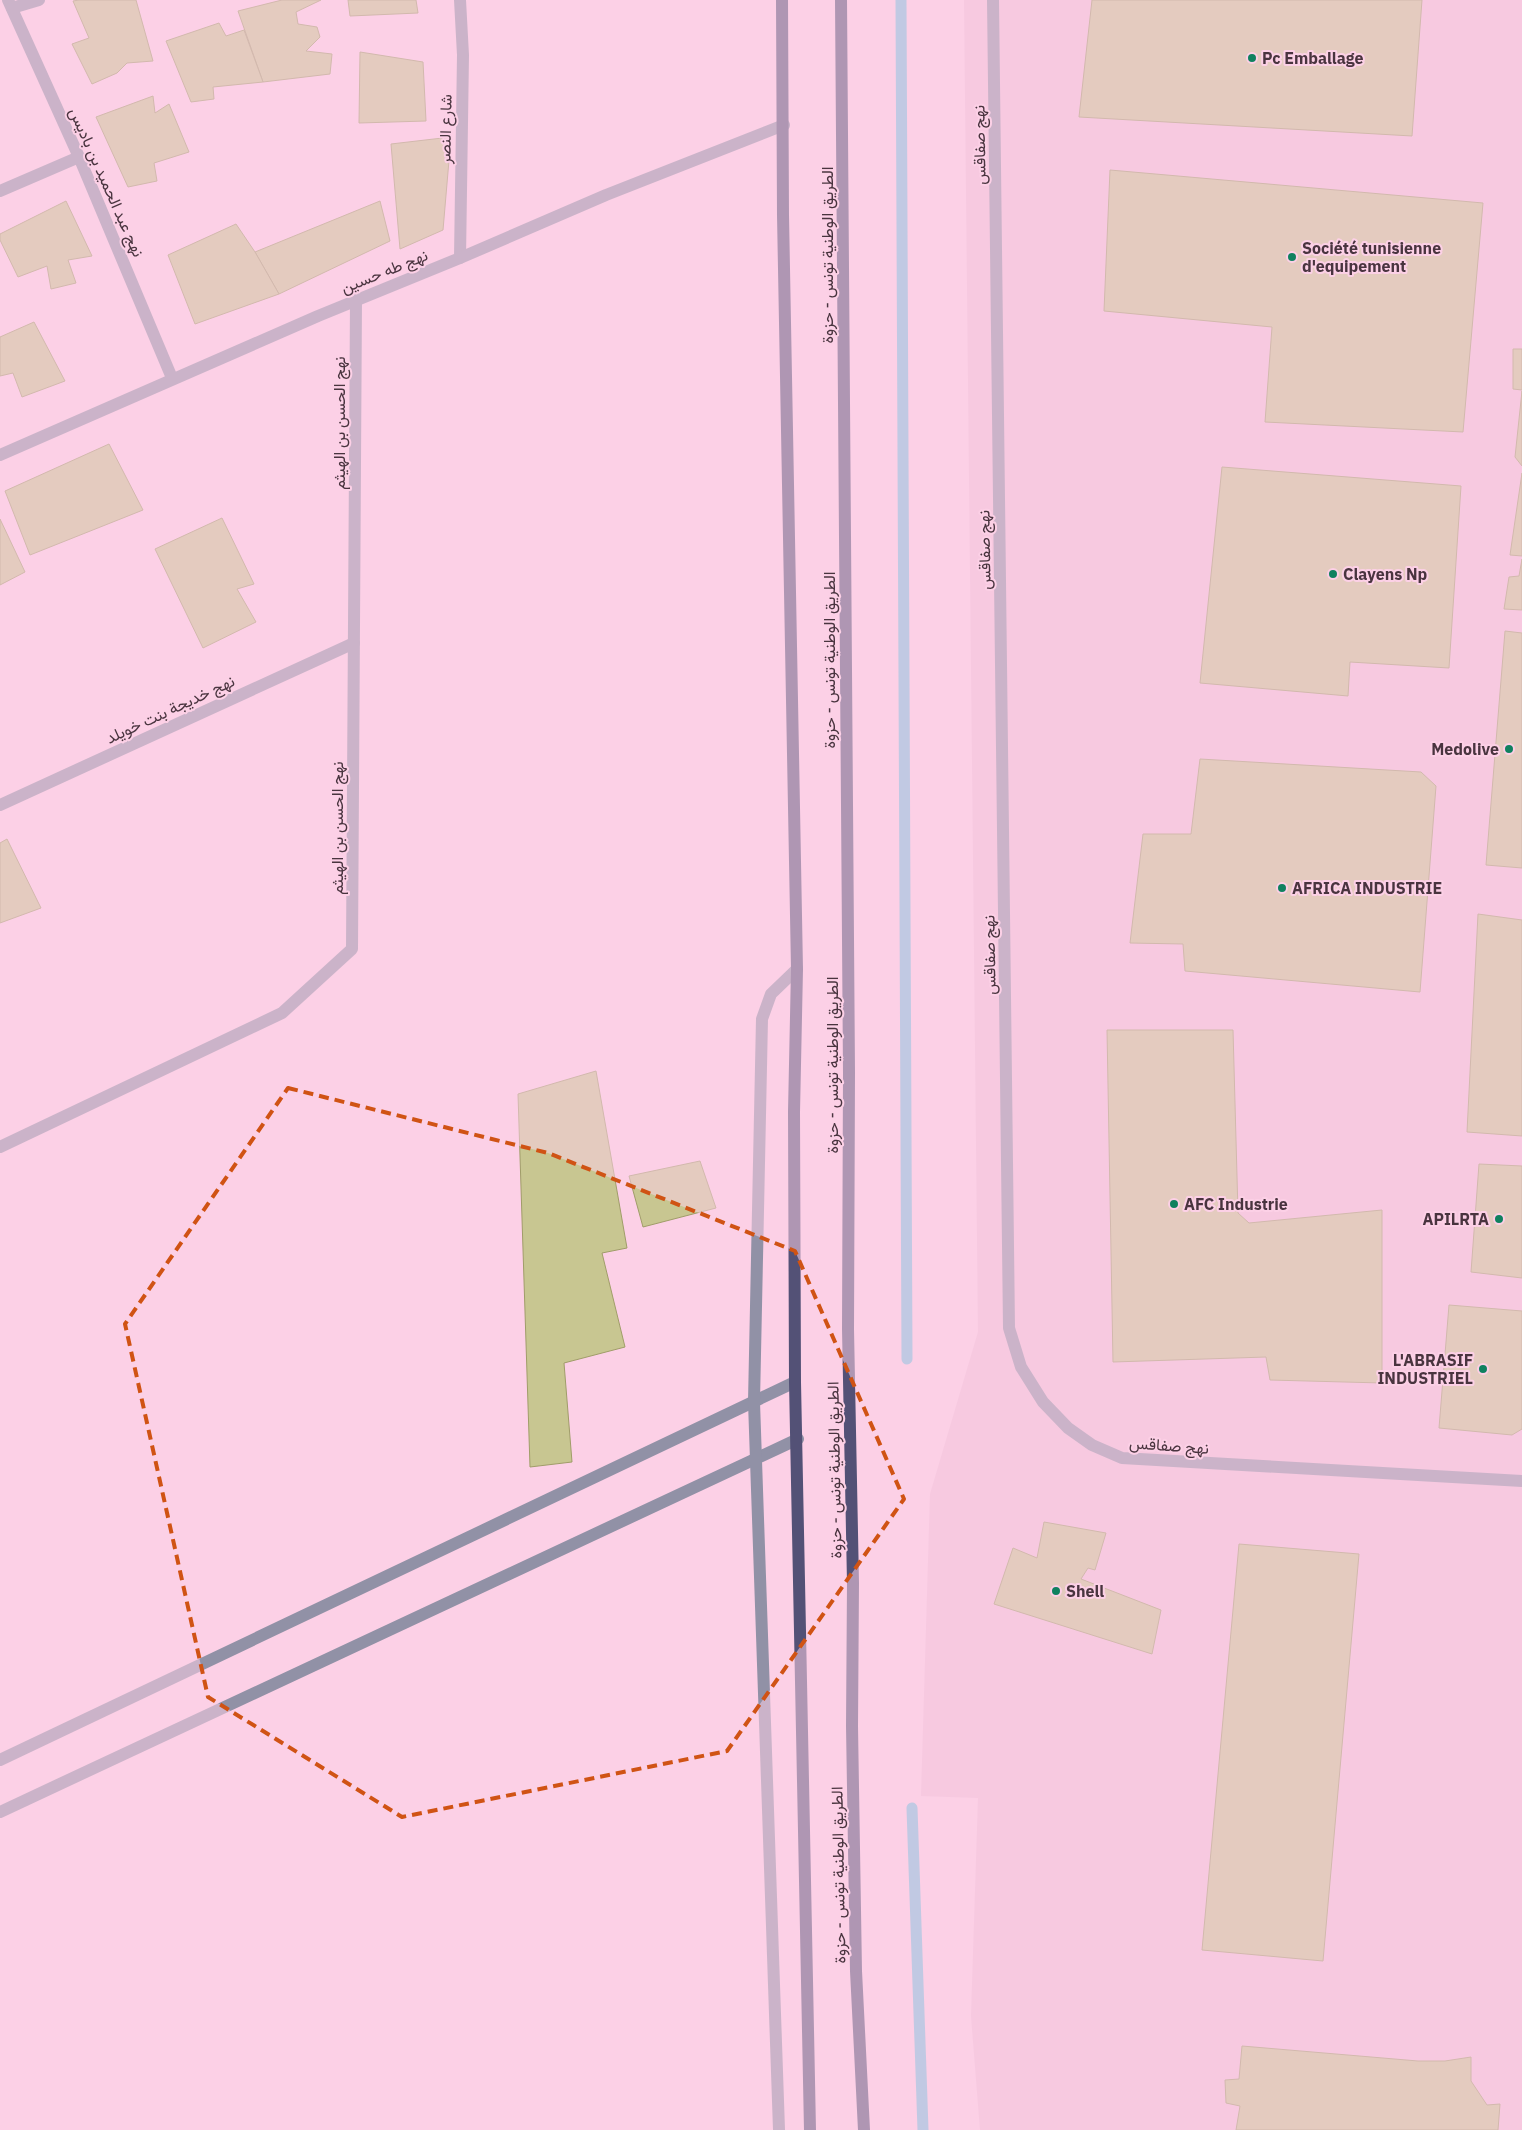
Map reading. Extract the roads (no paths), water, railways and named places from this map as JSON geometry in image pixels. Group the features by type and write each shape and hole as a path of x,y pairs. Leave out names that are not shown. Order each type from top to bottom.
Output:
{"main road":[{"name":"الطريق الوطنية تونس - حزوة","path":"782,0 783,215 797,968 794,1112 796,1382 810,2130"},
{"name":"الطريق الوطنية تونس - حزوة","path":"841,0 849,1073 848,1329 853,1583 852,1726 856,1971 864,2130"}],"street":[{"path":"10,4 39,0"},
{"name":"شارع النصر","path":"460,0 463,55 460,258"},
{"name":"نهج صفاقس","path":"993,0 1010,1328 1021,1366 1043,1402 1068,1428 1092,1445 1122,1458 1522,1481"},
{"name":"نهج عبد الحميد بن باديس","path":"10,4 79,157 172,378"},
{"name":"نهج طه حسين","path":"0,455 172,378 356,300 460,258 606,195 784,125"},
{"path":"0,191 79,157"},
{"name":"نهج الحسن بن الهيثم","path":"0,1147 282,1013 352,949 356,300"},
{"name":"نهج خديجة بنت خويلد","path":"0,805 354,643"},
{"path":"779,2130 754,1402 762,1019 771,994 797,968"},
{"path":"0,1760 796,1382"},
{"path":"0,1812 798,1439"}],"waterway":[{"path":"901,0 907,1359"},
{"path":"912,1808 923,2130"}],"place":[{"name":"Pc Emballage","path":"1252,58"},
{"name":"Société tunisienne d'equipement","path":"1292,257"},
{"name":"Clayens Np","path":"1333,574"},
{"name":"Medolive","path":"1509,749"},
{"name":"AFRICA INDUSTRIE","path":"1282,888"},
{"name":"AFC Industrie","path":"1174,1204"},
{"name":"APILRTA","path":"1499,1219"},
{"name":"L'ABRASIF INDUSTRIEL","path":"1483,1369"},
{"name":"Shell","path":"1056,1591"}]}
